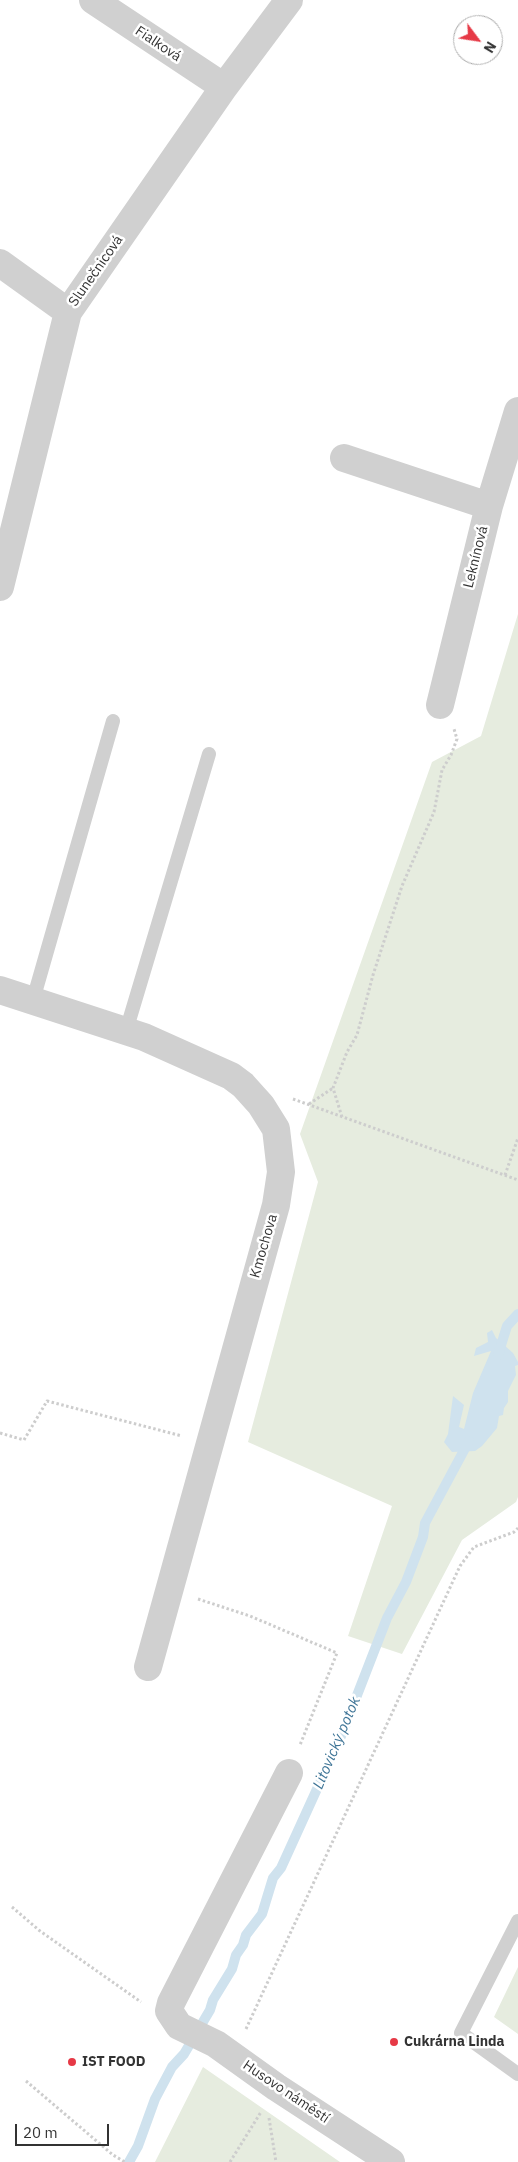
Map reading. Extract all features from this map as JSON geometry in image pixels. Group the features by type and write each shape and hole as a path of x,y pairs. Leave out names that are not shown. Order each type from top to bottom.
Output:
{"street":[{"name":"Fialková","path":"93,0 224,87"},
{"name":"Slunečnicová","path":"0,587 68,312 224,87 289,0"},
{"path":"0,263 68,312"},
{"name":"Leknínová","path":"442,699 489,506 518,411"},
{"path":"344,458 489,506"},
{"name":"Kmochova","path":"0,990 126,1031 231,1076 243,1085 261,1105 276,1129 281,1172 276,1206 148,1667"},
{"path":"179,2026 169,2012 171,2003 289,1773"},
{"name":"Husovo náměstí","path":"179,2026 225,2050 271,2095 391,2162"}],"lane":[{"path":"32,1000 113,721"},
{"path":"126,1031 210,754"},
{"path":"518,1921 462,2033 518,2074"}],"path":[{"path":"308,1104 333,1088 347,1052 357,1035 373,975 402,886 434,812 442,770 451,756 457,739 442,699"},
{"path":"333,1088 342,1117"},
{"path":"290,1098 518,1180"},
{"path":"506,1175 518,1138"},
{"path":"0,1434 24,1440 47,1401 209,1443"},
{"path":"225,2050 460,1566 474,1547 514,1532 518,1528"},
{"path":"168,1590 250,1616 337,1653 289,1773"},
{"path":"12,1907 40,1932 93,1970 179,2026"},
{"path":"26,2081 112,2154 125,2162"},
{"path":"230,2162 271,2095"},
{"path":"271,2095 276,2162"}],"shaded area":[{"path":"518,614 518,1497 516,1502 462,1540 402,1654 348,1636 392,1506 248,1442 318,1182 300,1134 432,762 481,736"},
{"path":"518,1967 518,2034 494,2017"},
{"path":"203,2067 340,2162 155,2162"}],"water":[{"path":"492,1330 496,1338 513,1353 518,1362 518,1365 515,1366 516,1375 508,1391 508,1402 504,1408 503,1415 499,1416 497,1428 482,1446 475,1451 452,1452 444,1442 448,1434 453,1396 464,1405 459,1427 464,1429 473,1393 491,1351 474,1356 476,1348 488,1342 487,1333"}],"waterway":[{"name":"Litovický potok","path":"498,1355 507,1326 518,1314"},
{"name":"Litovický potok","path":"129,2162 138,2146 155,2099 172,2067 184,2054 210,2010 213,2000 232,1969 236,1955 243,1945 246,1935 262,1914 273,1878 281,1868 342,1734 387,1618 406,1582 423,1537 425,1523 469,1441"}],"place":[{"name":"Cukrárna Linda","path":"394,2042"},
{"name":"IST FOOD","path":"72,2062"}]}
